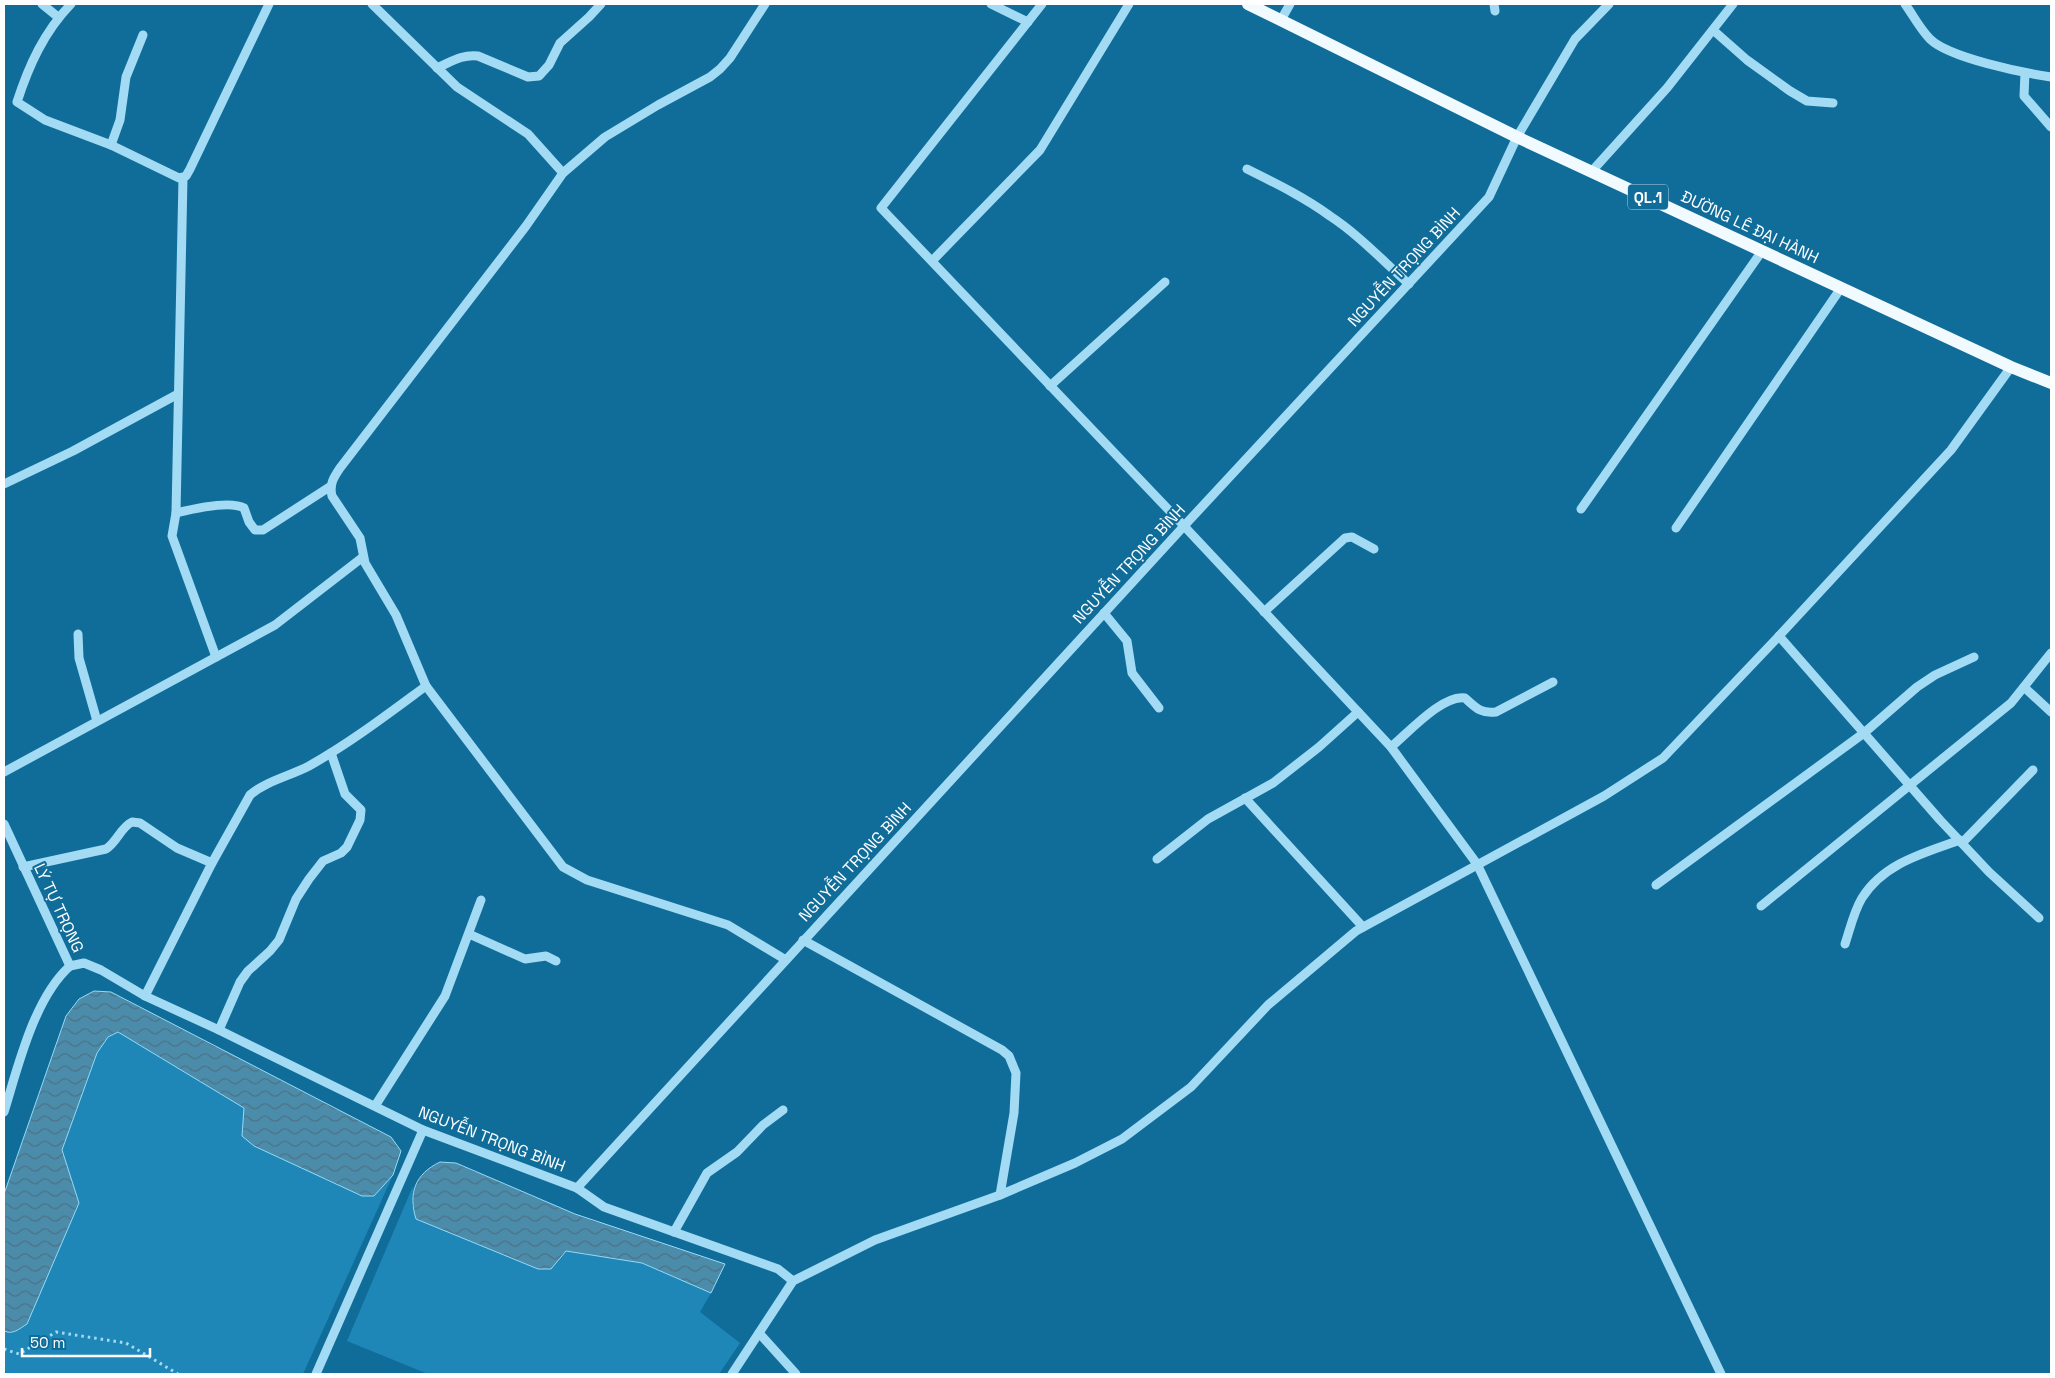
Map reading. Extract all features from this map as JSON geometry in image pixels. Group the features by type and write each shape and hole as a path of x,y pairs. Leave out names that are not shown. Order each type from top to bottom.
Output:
{"main road":[{"name":"ĐƯỜNG LÊ ĐẠI HÀNH","path":"1248,4 1517,137 2011,367 2051,383"}],"street":[{"path":"42,4 58,17"},
{"path":"71,4 58,17 41,43 26,72 17,102 44,120 111,145 170,175 183,178"},
{"path":"216,657 172,536 176,513 183,178 190,169 269,4"},
{"path":"372,4 436,68 472,98 519,126 537,142 563,173"},
{"path":"436,68 472,55 528,77 539,76 550,65 560,43 601,4"},
{"path":"176,513 213,506 236,505 244,508 249,522 255,530 263,530 330,486 340,468 526,226 563,173 605,138 658,105 710,77 720,69 730,58 765,4"},
{"path":"991,4 1028,22"},
{"path":"1042,4 881,208 1184,526 1391,748 1477,864 1721,1374"},
{"path":"932,261 1040,150 1129,4"},
{"path":"1282,20 1290,4"},
{"name":"NGUYỄN TRỌNG BÌNH","path":"70,966 84,963 101,970 145,996 423,1130 577,1188 1184,526 1489,197 1517,137 1575,39 1610,4"},
{"path":"1592,171 1667,88 1733,4"},
{"path":"1905,4 1930,40 1955,53 2025,73 2051,77"},
{"path":"1713,30 1747,60 1790,91 1807,101 1833,103"},
{"path":"111,145 120,120 126,77 142,35"},
{"path":"2025,73 2024,96 2051,127"},
{"path":"1247,169 1297,194 1332,217 1409,284"},
{"path":"1581,509 1762,251"},
{"path":"1050,386 1165,282"},
{"path":"1676,528 1841,288"},
{"path":"732,1374 793,1281 875,1240 1000,1195 1075,1163 1122,1139 1191,1087 1268,1005 1356,931 1604,796 1663,758 1951,450 2011,367"},
{"path":"4,484 73,451 178,394"},
{"path":"330,486 332,496 360,538 363,557 396,615 426,686 552,855 568,872 586,880 728,925 786,960"},
{"path":"1264,612 1346,538 1352,538 1374,549"},
{"path":"4,772 275,625 363,557"},
{"path":"1104,613 1127,641 1132,673 1159,708"},
{"path":"78,634 79,658 97,721"},
{"path":"1779,636 1909,786 1989,872 2039,918"},
{"path":"1761,906 2011,703 2051,653"},
{"path":"1656,885 1864,733 1917,687 1974,657"},
{"path":"1391,748 1438,707 1454,698 1465,698 1478,710 1486,713 1496,712 1553,682"},
{"path":"145,996 212,863 250,795 261,787 289,776 331,753 426,686"},
{"path":"2024,687 2051,712"},
{"path":"1157,859 1208,819 1274,783 1358,712"},
{"path":"218,1030 240,982 248,971 279,940 296,899 308,879 323,861 341,853 347,847 360,820 361,810 345,794 331,753"},
{"path":"1845,944 1862,898 1885,872 1906,860 1961,842 2033,770"},
{"path":"1245,798 1363,927"},
{"path":"23,867 106,849 114,844 125,826 132,822 140,823 177,848 212,863"},
{"name":"LÝ TỰ TRỌNG","path":"4,824 70,966 58,976 48,991 21,1056 4,1112"},
{"path":"375,1106 436,1012 448,988 482,900"},
{"path":"469,934 525,959 546,956 556,960"},
{"path":"804,940 1002,1050 1009,1056 1016,1073 1014,1113 1000,1195"},
{"path":"674,1232 707,1173 737,1152 764,1125 783,1110"},
{"path":"316,1374 423,1130"},
{"path":"577,1188 604,1207 778,1269 793,1281"},
{"path":"759,1333 796,1374"}],"path":[{"path":"4,1349 19,1354 56,1332 126,1343 178,1374"}],"shaded area":[{"path":"118,1032 245,1108 242,1136 374,1196 393,1175 303,1374 6,1374 4,1367 4,1331 7,1332 79,1203 62,1150 97,1053 108,1037"},
{"path":"413,1186 412,1207 551,1269 566,1251 642,1263 711,1293 700,1312 740,1343 719,1374 428,1374 347,1341"}],"water":[{"path":"94,991 111,992 391,1137 401,1151 393,1175 374,1196 362,1196 254,1146 242,1136 244,1108 118,1032 108,1037 97,1053 62,1150 79,1203 27,1324 16,1331 7,1332 4,1331 4,1194 66,1016 79,999"},
{"path":"440,1162 456,1163 575,1214 725,1264 711,1293 642,1263 566,1251 551,1269 538,1269 416,1219 413,1193 416,1185 419,1178 425,1172"}]}
